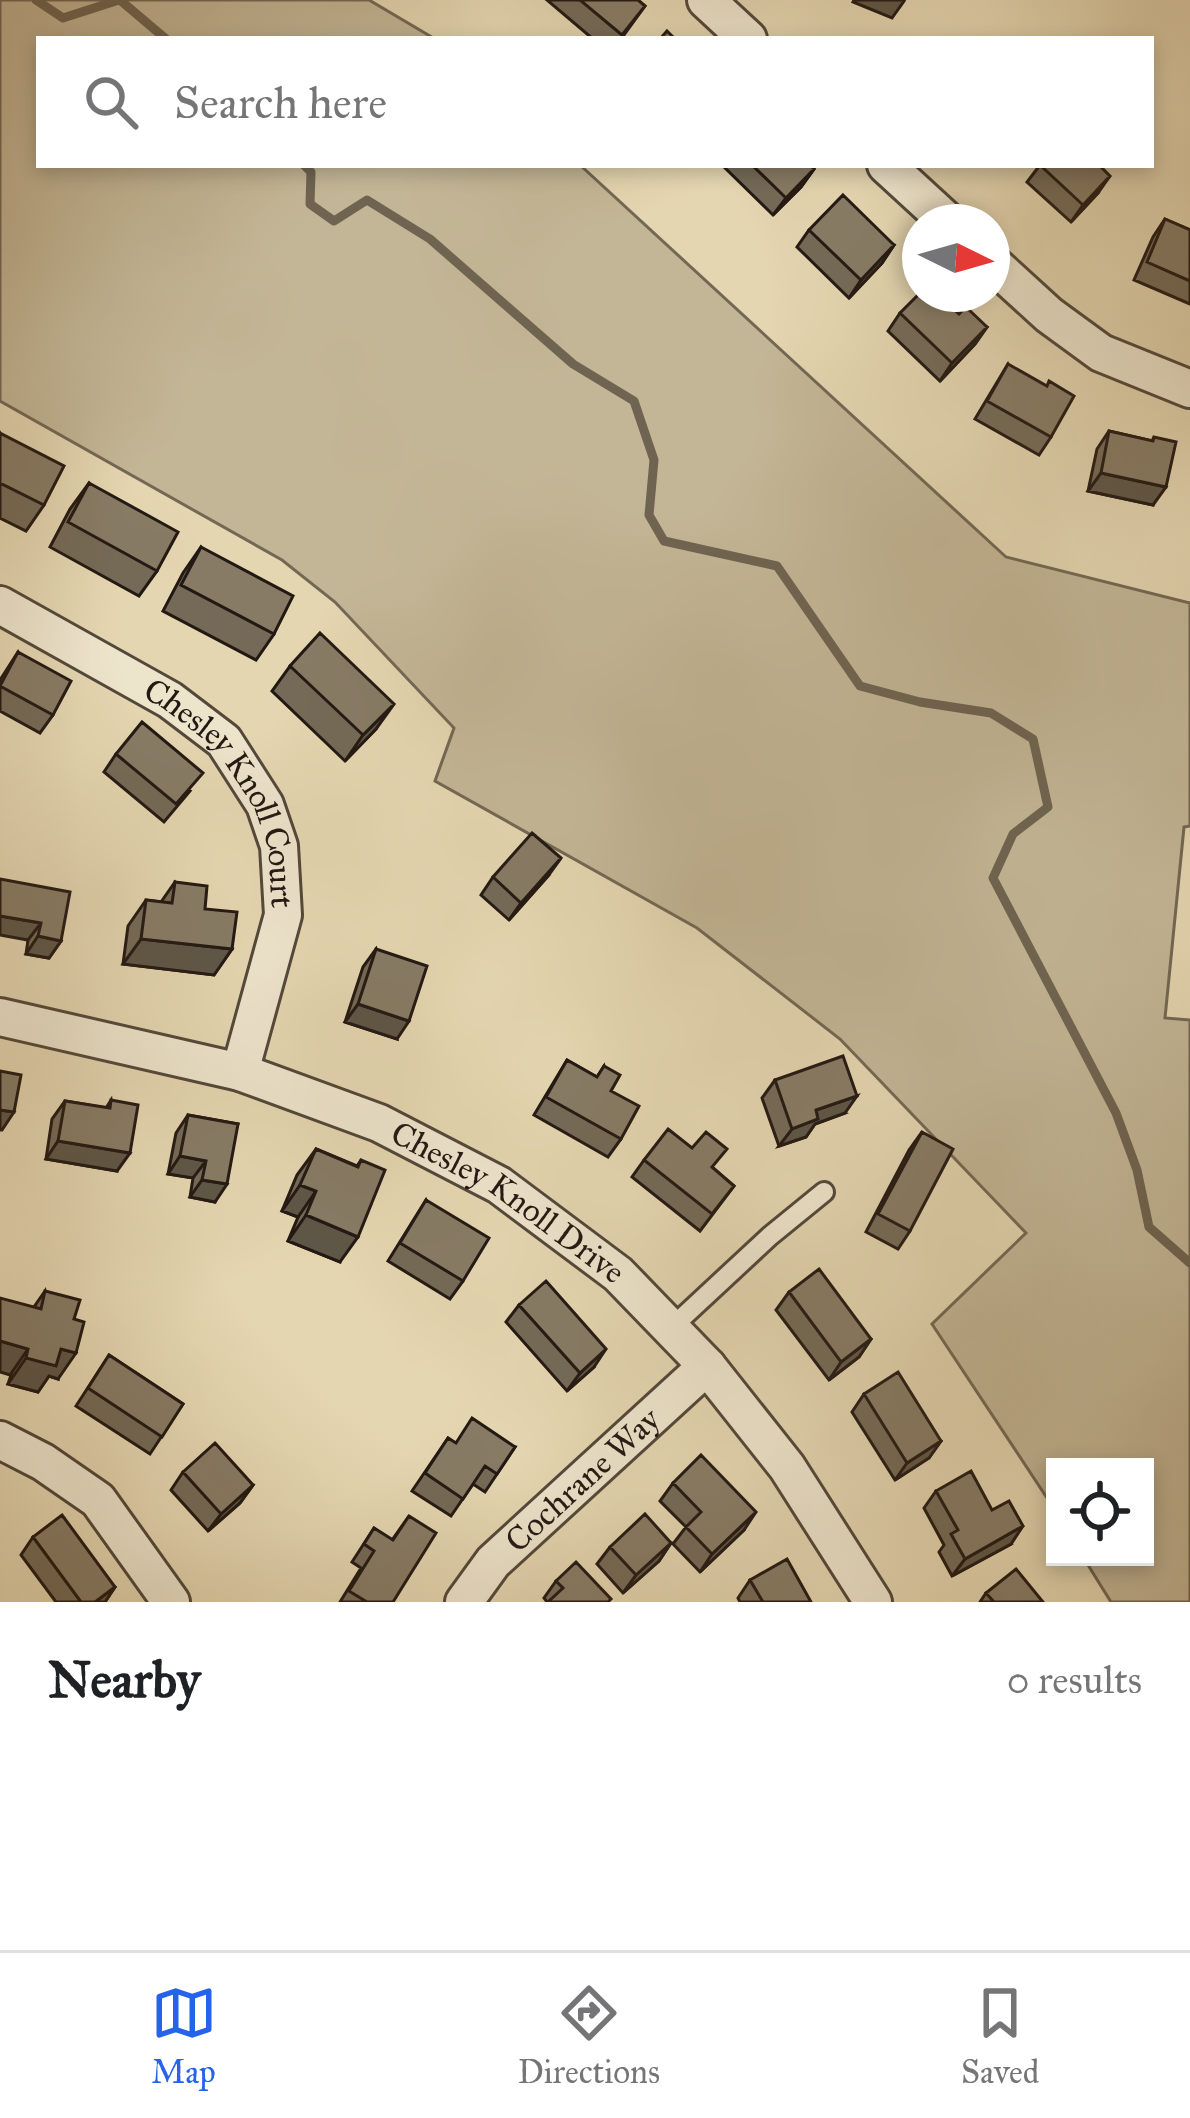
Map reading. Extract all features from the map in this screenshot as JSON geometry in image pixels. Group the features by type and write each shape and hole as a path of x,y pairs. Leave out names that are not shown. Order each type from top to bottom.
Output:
{"street":[{"path":"889,168 928,204"},
{"path":"1010,279 1102,353 1190,389"},
{"name":"Chesley Knoll Court","path":"0,605 170,700 206,727 224,741 265,805 279,846 283,915 240,1072"},
{"name":"Chesley Knoll Drive","path":"0,1017 240,1072 379,1123 500,1185 618,1274 707,1366 787,1466 873,1602"},
{"name":"Cochrane Way","path":"464,1602 494,1562 707,1366"},
{"path":"0,1440 43,1462 98,1500 171,1602"}],"lane":[{"path":"670,1328 824,1192"}],"shaded area":[{"path":"0,0 369,0 430,36 36,36 36,168 583,168 1006,557 1190,603 1190,826 1184,827 1165,1018 1190,1020 1190,1602 1111,1602 1089,1566 1154,1566 1154,1458 1046,1458 1046,1496 932,1324 1026,1233 840,1039 697,928 435,781 454,728 335,602 282,560 0,401"}],"building":[{"path":"580,0 638,0 645,6 622,35"},
{"path":"755,168 813,168 786,198"},
{"path":"1043,168 1102,168 1110,176 1083,205"},
{"path":"843,195 894,245 861,280 809,230"},
{"path":"1165,219 1190,230 1190,281 1147,262"},
{"path":"971,312 987,327 952,363 900,313"},
{"path":"1008,364 1074,396 1051,437 987,401"},
{"path":"1109,431 1176,442 1166,487 1101,473"},
{"path":"0,433 64,466 44,505 0,483"},
{"path":"89,483 178,532 157,571 68,522"},
{"path":"201,547 293,596 274,634 181,585"},
{"path":"320,633 394,704 363,735 290,666"},
{"path":"18,652 71,681 53,715 0,686"},
{"path":"142,722 203,773 176,804 116,754"},
{"path":"532,833 561,858 521,903 493,877"},
{"path":"0,879 70,892 61,941 38,936 41,923 0,916"},
{"path":"175,882 207,886 205,909 237,912 232,949 141,939 146,900 172,903"},
{"path":"376,949 427,966 409,1021 358,1004"},
{"path":"843,1056 857,1096 816,1110 818,1119 792,1129 775,1080"},
{"path":"567,1060 597,1077 604,1066 620,1075 611,1091 639,1106 621,1139 546,1097"},
{"path":"0,1071 21,1075 14,1112 0,1110"},
{"path":"111,1100 138,1105 130,1153 58,1141 65,1101 110,1108"},
{"path":"188,1115 238,1124 227,1184 202,1180 206,1161 180,1156"},
{"path":"668,1129 692,1148 706,1132 727,1149 712,1167 734,1186 712,1214 644,1160"},
{"path":"922,1132 953,1149 910,1231 878,1214"},
{"path":"316,1149 358,1167 361,1160 385,1170 358,1237 306,1215 316,1191 300,1185"},
{"path":"426,1200 489,1238 463,1281 400,1243"},
{"path":"819,1269 871,1339 841,1362 789,1292"},
{"path":"546,1281 606,1349 580,1373 519,1305"},
{"path":"45,1291 80,1300 74,1319 84,1322 76,1353 61,1349 56,1366 26,1358 28,1349 0,1341 0,1298 41,1309"},
{"path":"109,1355 183,1404 162,1437 88,1388"},
{"path":"898,1372 941,1441 907,1463 864,1394"},
{"path":"472,1418 515,1447 497,1474 485,1466 463,1499 425,1473 448,1438 456,1443"},
{"path":"215,1443 253,1485 221,1514 183,1472"},
{"path":"701,1455 756,1512 712,1554 686,1527 701,1512 673,1483"},
{"path":"971,1471 992,1510 1009,1501 1023,1526 965,1559 951,1534 958,1530 936,1491"},
{"path":"645,1514 671,1543 636,1575 610,1547"},
{"path":"62,1515 115,1587 95,1602 81,1602 33,1537"},
{"path":"409,1516 436,1533 393,1602 367,1602 349,1591 374,1551 364,1544 374,1528 393,1540"},
{"path":"787,1559 811,1602 763,1602 750,1580"},
{"path":"576,1562 611,1599 608,1602 548,1602 563,1588 556,1581"},
{"path":"1016,1569 1043,1602 994,1602 986,1593"}],"waterway":[{"path":"36,0 63,18 119,0"},
{"path":"120,0 162,36"},
{"path":"307,168 311,172 310,204 334,221 367,200 430,239 573,364 634,401 654,460 649,515 664,541 777,566 860,686 991,713 1033,739 1048,807 1013,834 993,878 1116,1113 1137,1170 1149,1227 1190,1263"}]}
